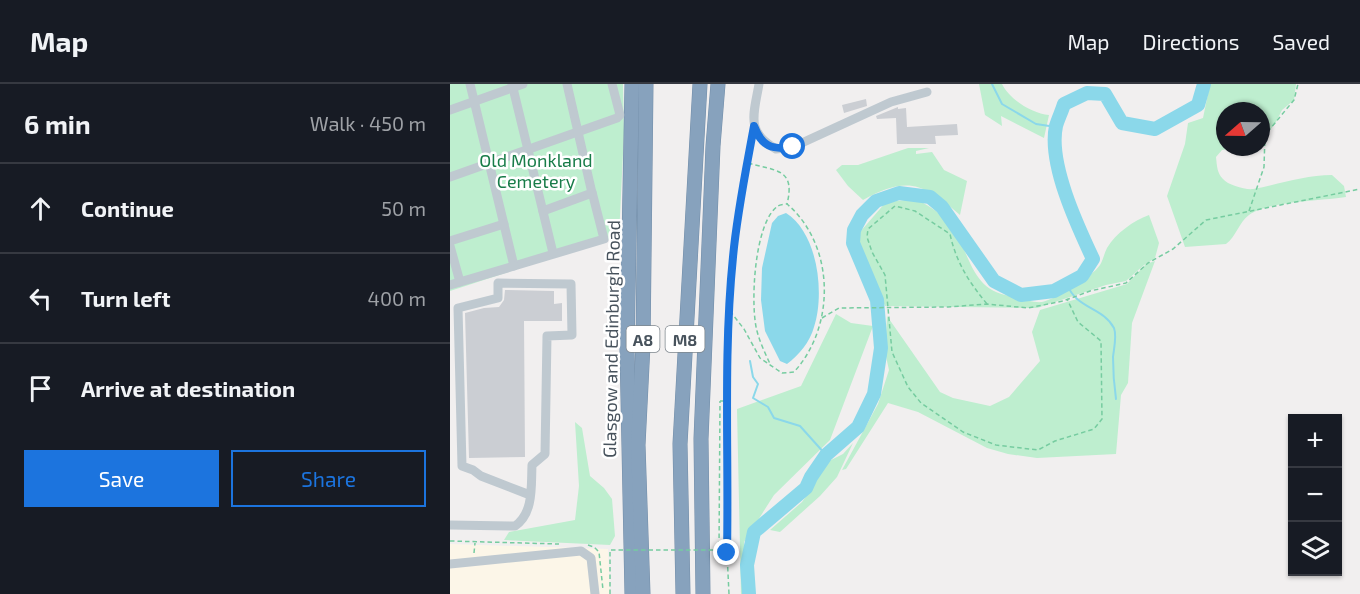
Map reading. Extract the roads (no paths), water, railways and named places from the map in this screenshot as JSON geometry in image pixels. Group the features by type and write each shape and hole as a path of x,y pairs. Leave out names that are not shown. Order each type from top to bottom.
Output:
{"highway":[{"name":"Glasgow and Edinburgh Road","path":"632,84 627,349 632,594"},
{"name":"Glasgow and Edinburgh Road","path":"643,594 638,445 643,345 642,227 646,84"},
{"name":"M8","path":"683,594 680,444 700,84"},
{"name":"M8","path":"703,594 701,439 713,146 718,84"}],"street":[{"path":"470,84 514,266"},
{"path":"450,110 512,86 523,84"},
{"path":"450,285 603,239 567,84"},
{"path":"450,177 620,115 612,84"},
{"path":"759,84 754,126 758,137 776,149 793,147 891,102 927,92"},
{"path":"512,86 553,253"},
{"path":"543,211 592,192"},
{"path":"450,241 504,224"},
{"path":"450,246 460,282"},
{"path":"450,525 515,526 522,521 527,512 530,495 532,465 545,454 547,336 572,335 572,284 498,283 498,298 458,308 462,466 530,495"},
{"path":"450,564 582,551 591,558 595,594"}],"water":[{"path":"786,213 797,222 812,249 819,298 810,338 787,364 780,361 765,331 761,300 762,268 772,223 778,216"}],"waterway":[{"path":"992,84 1002,104 1036,124 1056,127"},
{"path":"749,594 747,565 754,532 806,488 826,455 858,427 874,394 881,348 877,300 853,243 854,230 862,215 876,201 899,193 930,197 942,207 994,281 1021,295 1054,291 1082,276 1093,259 1066,194 1056,158 1056,126 1064,104 1087,93 1105,94 1122,123 1155,129 1198,105 1204,84"},
{"path":"1067,284 1077,298 1103,316 1114,328 1113,368 1116,399"},
{"path":"750,361 753,377 758,384 753,398 768,407 774,418 800,426 826,455"}],"park label":[{"name":"Old Monkland Cemetery","path":"536,170"}]}
